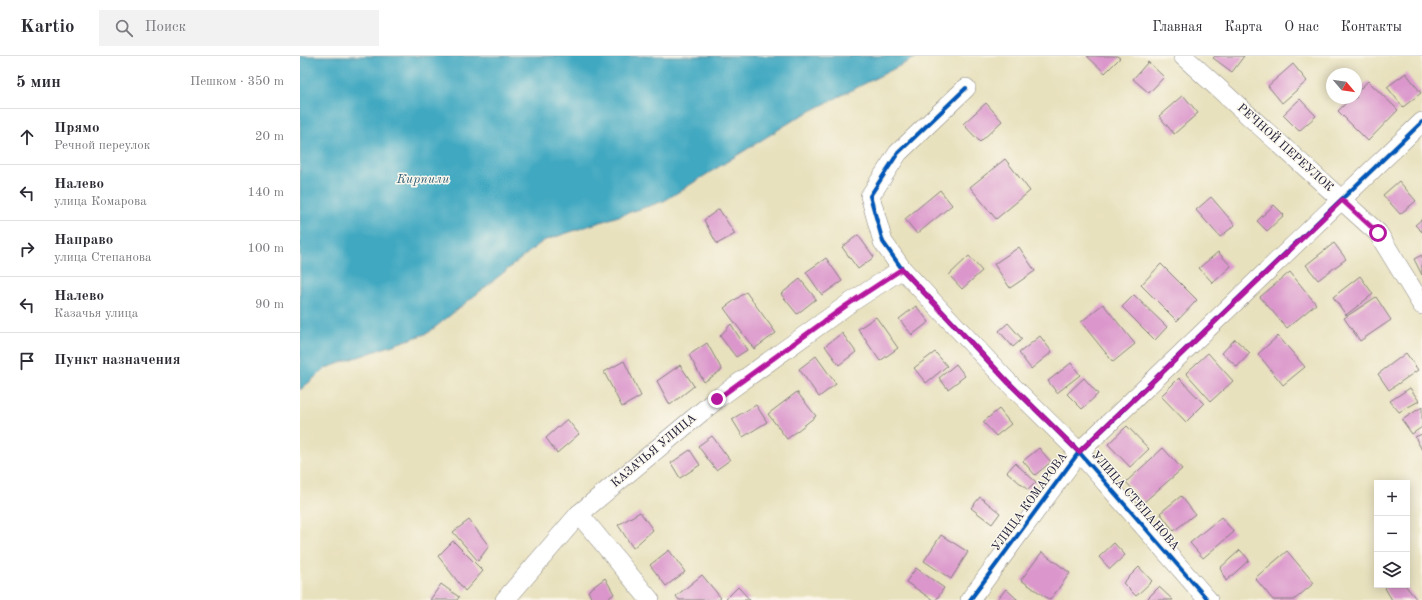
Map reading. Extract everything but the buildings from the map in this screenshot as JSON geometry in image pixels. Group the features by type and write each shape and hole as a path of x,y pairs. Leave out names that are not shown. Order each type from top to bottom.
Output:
{"street":[{"name":"РЕЧНОЙ ПЕРЕУЛОК","path":"1183,56 1378,233 1422,305"},
{"name":"УЛИЦА СТЕПАНОВА","path":"966,88 898,153 870,196 883,242 902,269 1008,382 1079,452 1208,600"},
{"name":"УЛИЦА КОМАРОВА","path":"970,600 1079,452 1422,122"},
{"name":"КАЗАЧЬЯ УЛИЦА","path":"505,600 579,514 717,399 847,305 902,269"},
{"path":"579,514 650,600"}],"water":[{"name":"Кирпили","path":"300,56 919,56 797,118 664,201 543,241 428,333 326,368 300,390"}],"cycle path":[{"path":"966,88 898,153 870,196 883,242 902,269 1008,382 1079,452 1208,600"},
{"path":"970,600 1079,452 1422,122"}],"route":[{"path":"717,399 847,305 902,269 1008,382 1079,452 1342,200 1378,233"}]}
